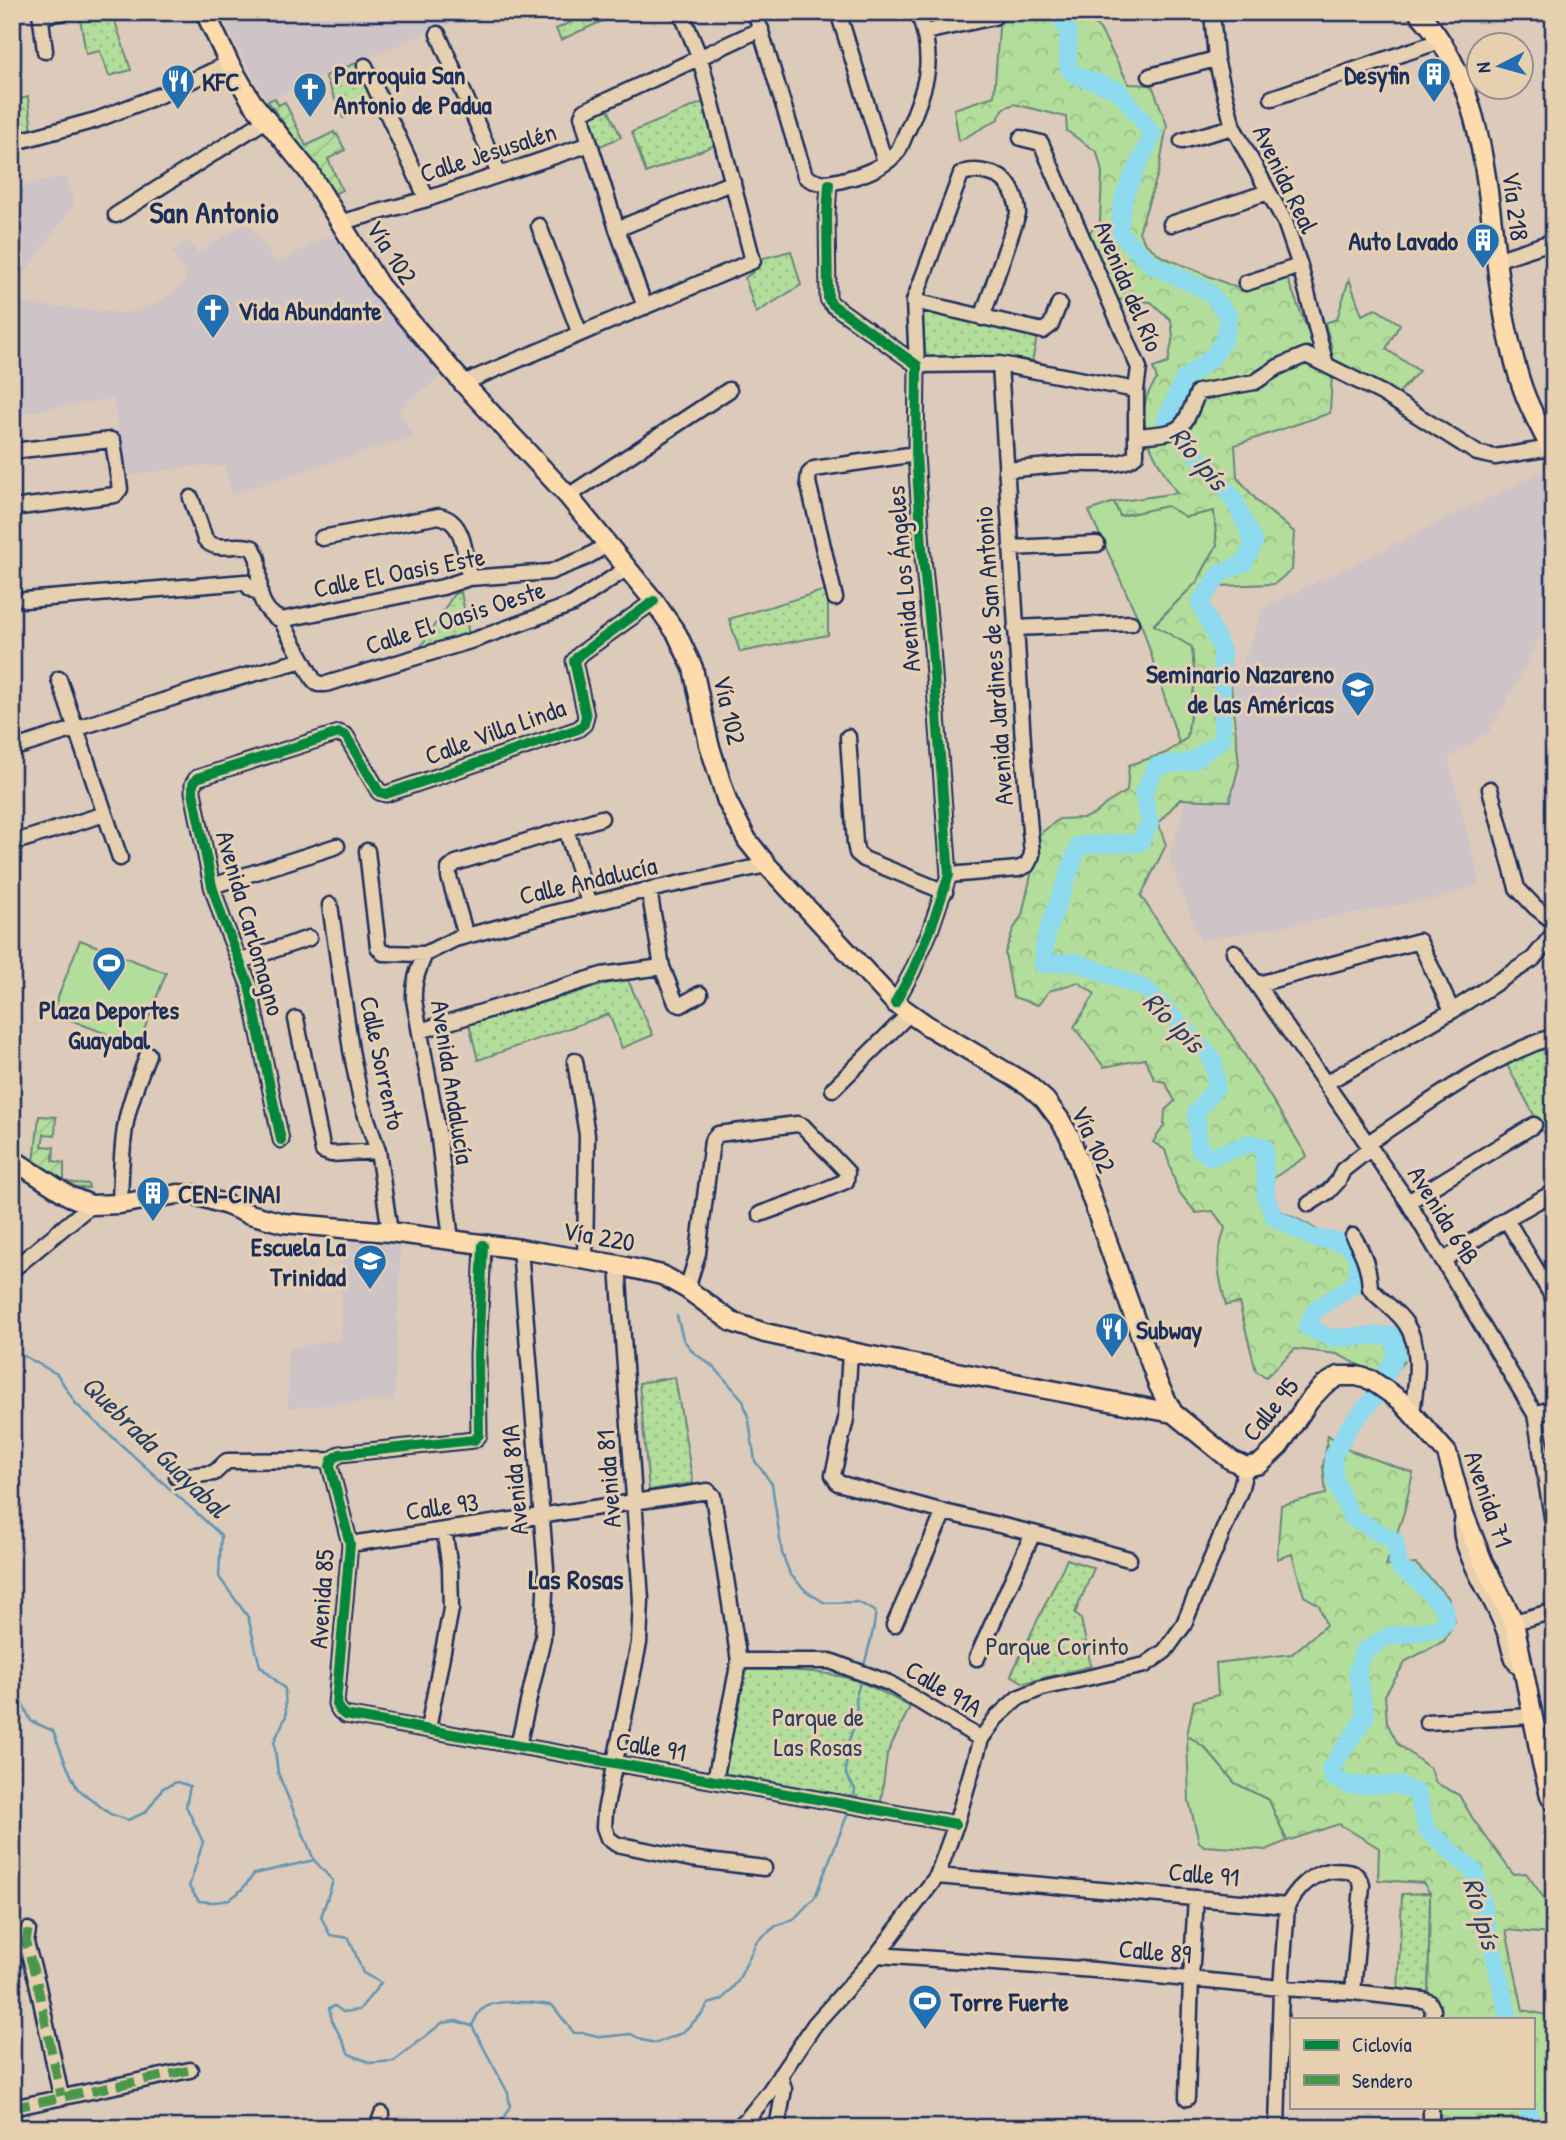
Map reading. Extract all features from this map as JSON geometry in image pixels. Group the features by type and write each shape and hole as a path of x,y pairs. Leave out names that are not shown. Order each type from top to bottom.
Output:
{"main road":[{"name":"Vía 102","path":"205,12 229,63 252,102 309,172 379,285 463,383 568,496 654,601 677,634 694,668 709,744 727,801 747,839 767,866 902,1009 1028,1085 1045,1100 1060,1120 1070,1138 1158,1384 1173,1413"},
{"name":"Vía 218","path":"1418,12 1440,41 1464,87 1472,112 1482,155 1506,325 1523,392 1552,452"},
{"name":"Vía 220","path":"12,1159 69,1196 91,1205 195,1195 282,1223 390,1232 618,1265 662,1275 687,1289 732,1322 856,1359 1173,1413"},
{"name":"Calle 95","path":"1173,1413 1231,1460 1245,1467 1260,1464 1279,1447 1309,1401 1324,1385 1339,1376 1357,1376 1371,1380 1406,1406"},
{"path":"1144,1408 1154,1401 1158,1384"},
{"name":"Avenida 71","path":"1406,1406 1447,1453 1464,1514 1483,1562 1514,1622 1542,1763 1554,1802"}],"street":[{"path":"45,51 41,14 65,12"},
{"path":"463,383 753,261 700,58 681,12"},
{"path":"755,12 805,176 829,184 861,176 897,152 912,119 929,69 925,32 918,12"},
{"path":"838,12 885,162"},
{"name":"Avenida Real","path":"1212,12 1216,59 1233,127 1284,222 1300,266 1326,365"},
{"path":"925,32 994,17"},
{"name":"Calle Jesusalén","path":"342,222 427,199 590,144 582,116 584,111 761,29"},
{"path":"438,34 499,174"},
{"path":"1272,98 1440,41"},
{"path":"1150,76 1216,59"},
{"path":"12,143 96,120 163,94 229,63"},
{"path":"365,65 427,199"},
{"path":"116,215 267,120"},
{"path":"1182,141 1233,127"},
{"name":"Avenida del Río","path":"1021,138 1041,143 1139,368 1136,390 1138,436"},
{"path":"590,144 645,307"},
{"path":"982,318 1018,214 1015,199 1005,181 968,170 961,174 914,301 982,318 1037,331 1048,329 1059,304"},
{"path":"617,229 733,182"},
{"path":"829,184 828,299 832,305 917,365 1000,364 1136,390"},
{"path":"1171,223 1268,192"},
{"path":"539,226 580,334"},
{"path":"1496,260 1554,241"},
{"path":"1246,283 1300,266"},
{"name":"Avenida Los Ángeles","path":"834,1089 902,1009 912,972 945,892 949,875 916,454 917,365 914,301"},
{"path":"1006,470 1131,460 1136,455 1138,436 1170,433 1184,425 1198,392 1255,382 1278,367 1306,355 1382,393 1477,453 1495,457 1552,452"},
{"name":"Avenida Jardines de San Antonio","path":"949,875 1018,869 1027,865 1032,855 1015,628 1000,364"},
{"path":"568,496 729,390"},
{"path":"12,452 108,439 113,442 120,489 118,494 12,508"},
{"path":"835,598 808,474 814,469 916,454"},
{"path":"191,498 206,542 216,547 245,545 253,548 258,559 262,603 273,617 281,620"},
{"path":"322,538 439,516 448,518 457,526 469,578"},
{"path":"1011,548 1097,544"},
{"name":"Calle El Oasis Este","path":"303,660 281,620 443,587 469,578 550,572 585,558 607,545"},
{"name":"Calle El Oasis Oeste","path":"303,660 313,679 318,684 326,684 477,639 573,604 626,569"},
{"path":"24,600 244,582 260,594"},
{"name":"Calle Villa Linda","path":"386,794 578,729 584,724 586,716 575,661 654,601"},
{"path":"1015,628 1131,623"},
{"path":"12,749 303,660"},
{"path":"59,679 120,858"},
{"name":"Avenida Carlomagno","path":"281,1140 249,985 212,886 193,784 197,778 338,733 346,736 379,792 386,794"},
{"path":"848,737 857,853 864,859 945,892"},
{"path":"1490,789 1517,888 1554,922"},
{"path":"12,843 105,814"},
{"path":"466,936 449,869 456,863 601,818"},
{"path":"566,829 589,903"},
{"path":"212,886 337,846"},
{"path":"367,851 378,947 383,953 425,954"},
{"name":"Calle Andalucía","path":"425,954 455,939 589,903 767,866"},
{"path":"649,890 663,967 678,1005 700,994"},
{"name":"Calle Sorrento","path":"330,905 351,1050 362,1101 378,1151 390,1232"},
{"path":"1326,1083 1452,1011 1533,959 1554,933"},
{"path":"241,961 309,938"},
{"path":"1258,984 1419,941 1452,1011"},
{"name":"Avenida 69B","path":"1234,953 1408,1202 1535,1414 1554,1529"},
{"name":"Avenida Andalucía","path":"425,954 413,986 438,1131 451,1240"},
{"path":"420,1031 602,975 663,967"},
{"path":"296,1019 323,1151 331,1154 378,1151"},
{"path":"1310,1203 1329,1191 1343,1170 1369,1146 1487,1066 1554,1036"},
{"path":"120,1203 126,1121 148,1055"},
{"path":"575,1061 587,1135 585,1260"},
{"path":"687,1289 698,1253 712,1141 715,1136 797,1124 803,1126 847,1172 846,1181 760,1214"},
{"path":"1408,1202 1534,1125"},
{"path":"1444,1260 1506,1219 1554,1192"},
{"path":"12,1270 91,1205"},
{"path":"1506,1219 1554,1299"},
{"path":"1353,1236 1369,1268 1370,1289 1406,1324 1415,1347 1416,1378 1406,1406"},
{"path":"177,1477 215,1473 227,1461 336,1457 474,1440 479,1435 478,1356 483,1245"},
{"name":"Avenida 81A","path":"518,1746 543,1638 546,1569 520,1249"},
{"name":"Avenida 81","path":"618,1265 641,1600 639,1643 614,1762 604,1827 608,1838 615,1844 691,1859 764,1868"},
{"path":"856,1359 848,1366 846,1419 834,1471 835,1480 843,1485 1129,1559"},
{"path":"1535,1414 1554,1408"},
{"name":"Avenida 85","path":"336,1457 330,1474 350,1544 336,1704 340,1711"},
{"name":"Calle 91A","path":"739,1661 830,1661 889,1683 981,1739 996,1718 1018,1698 1056,1683 1145,1665 1165,1651 1183,1626 1240,1491 1245,1467"},
{"name":"Calle 93","path":"350,1544 708,1491 713,1496 739,1661"},
{"path":"894,1625 944,1512"},
{"path":"1464,1514 1461,1530 1463,1541 1481,1585 1503,1625 1512,1658 1517,1667 1524,1671"},
{"path":"428,1729 451,1609 450,1568 444,1530"},
{"path":"977,1658 1033,1533"},
{"path":"1514,1622 1554,1611"},
{"path":"715,1780 739,1661"},
{"name":"Calle 91","path":"340,1711 345,1715 956,1824"},
{"path":"1427,1722 1533,1716"},
{"path":"737,2128 748,2118 815,2024 877,1955 937,1876 956,1824 981,1739"},
{"path":"1277,2128 1285,2088 1281,1988 1287,1906 1307,1881 1326,1872 1352,1872 1362,1885 1353,1992"},
{"name":"Calle 91","path":"937,1876 1287,1906"},
{"path":"1187,2098 1196,1898"},
{"path":"28,1930 26,1943 61,2096"},
{"name":"Calle 89","path":"877,1955 1353,1992 1423,2000 1429,2002 1433,2010 1432,2018"},
{"path":"12,2108 190,2070"},
{"path":"777,2128 784,2089 780,2075"},
{"path":"1430,2108 1431,2128"}],"shaded area":[{"path":"223,12 479,12 309,81 268,101 234,41"},
{"path":"66,176 75,203 12,289 12,189"},
{"path":"247,222 276,263 336,232 379,297 440,376 398,411 414,436 232,494 224,466 195,466 126,476 113,398 12,415 12,303 124,313 149,308 187,279 172,251 189,241 198,253"},
{"name":"Seminario Nazareno de las Américas","path":"1544,471 1554,489 1554,611 1489,732 1448,758 1480,883 1439,898 1200,941 1169,859 1191,778 1264,608"},
{"name":"Escuela La Trinidad","path":"342,1238 401,1242 394,1399 288,1408 288,1349 341,1339"}],"green space":[{"path":"112,12 131,70 109,76 100,51 86,54 80,18"},
{"path":"592,12 622,12 561,40 556,29"},
{"path":"997,12 1083,12 1100,29 1129,84 1152,85 1167,125 1159,170 1139,232 1145,243 1161,256 1244,291 1287,278 1316,351 1332,348 1325,323 1337,319 1349,279 1362,315 1376,309 1400,324 1386,349 1419,371 1397,395 1332,374 1330,413 1235,445 1237,477 1258,502 1294,532 1292,570 1274,584 1220,586 1206,601 1228,656 1239,765 1230,801 1180,799 1158,823 1166,845 1141,896 1307,1156 1269,1181 1278,1210 1318,1230 1352,1258 1352,1279 1313,1304 1304,1327 1324,1340 1377,1339 1399,1343 1404,1361 1389,1380 1337,1354 1295,1349 1266,1377 1256,1371 1239,1303 1226,1305 1221,1284 1218,1259 1225,1228 1213,1211 1196,1213 1178,1191 1165,1150 1153,1142 1164,1126 1165,1110 1175,1101 1165,1082 1155,1080 1145,1059 1104,1067 1074,1027 1095,994 1078,982 1049,991 1038,1005 1013,997 1005,953 1022,915 1036,837 1059,819 1084,818 1095,814 1127,791 1129,765 1166,753 1187,738 1195,681 1192,647 1154,625 1197,582 1217,545 1214,511 1186,517 1167,506 1120,516 1114,502 1177,493 1151,448 1144,412 1147,396 1157,379 1153,368 1168,363 1173,336 1171,320 1151,302 1110,299 1085,237 1100,222 1102,172 1097,152 1067,131 1066,117 1014,104 1004,108 998,119 959,141 954,109 994,96 999,28"},
{"path":"356,63 373,103 343,118 325,76"},
{"path":"28,97 32,132 13,136 12,101"},
{"path":"275,98 278,105 285,102 306,146 334,132 337,134 345,150 328,159 342,190 334,194 268,101"},
{"path":"703,102 715,145 646,173 632,132"},
{"path":"607,107 621,137 598,147 588,117"},
{"path":"791,251 801,285 756,313 745,278 753,272 760,259"},
{"path":"920,308 1037,337 1032,362 987,358 922,360"},
{"path":"1114,502 1121,516 1167,505 1186,517 1214,511 1217,545 1197,582 1154,624 1192,647 1195,681 1187,738 1179,743 1143,629 1089,511"},
{"path":"822,591 827,593 828,598 828,635 740,652 729,619"},
{"path":"461,592 469,635 418,651 454,594"},
{"name":"Plaza Deportes Guayabal","path":"80,940 166,973 138,1046 52,1013"},
{"path":"627,978 653,1035 622,1048 609,1014 478,1060 469,1024"},
{"path":"1554,1047 1554,1152 1507,1065 1531,1052"},
{"path":"39,1116 56,1117 55,1135 44,1134 42,1146 54,1147 53,1161 64,1163 64,1182 88,1184 89,1188 62,1187 34,1163"},
{"path":"675,1377 693,1483 649,1490 639,1383"},
{"path":"1328,1435 1349,1450 1413,1473 1404,1512 1386,1566 1416,1564 1448,1597 1455,1621 1444,1641 1406,1661 1385,1695 1387,1723 1398,1744 1431,1769 1436,1783 1459,1795 1513,1874 1526,1873 1554,1912 1554,1936 1506,1930 1523,2010 1551,2016 1547,2068 1554,2075 1552,2128 1441,2128 1440,2108 1534,2108 1534,2018 1437,2018 1436,2001 1428,1993 1430,1893 1423,1883 1378,1880 1379,1848 1339,1824 1287,1841 1269,1800 1235,1783 1205,1748 1187,1735 1194,1701 1218,1695 1216,1663 1292,1654 1326,1625 1319,1605 1304,1596 1292,1554 1277,1559 1281,1505 1326,1494 1323,1467"},
{"name":"Parque Corinto","path":"1067,1559 1094,1568 1075,1613 1081,1619 1091,1666 1024,1683 1011,1675"},
{"name":"Parque de Las Rosas","path":"747,1669 812,1672 851,1679 910,1707 887,1754 881,1802 724,1773"},
{"path":"1187,1735 1205,1748 1235,1783 1269,1800 1287,1841 1266,1850 1204,1846 1199,1842 1189,1801"},
{"path":"1430,1893 1428,1993 1398,1992 1402,1894"}],"waterway":[{"name":"Río Ipís","path":"1058,12 1068,31 1068,67 1075,75 1118,90 1153,134 1125,193 1118,231 1151,264 1208,291 1229,316 1224,340 1214,356 1184,379 1166,419 1233,498 1254,543 1244,563 1220,573 1200,603 1222,650 1222,740 1193,761 1157,766 1143,793 1150,824 1139,843 1079,845 1046,936 1043,964 1076,962 1146,989 1214,1062 1216,1087 1196,1113 1199,1148 1211,1157 1250,1143 1264,1147 1266,1198 1274,1217 1313,1238 1347,1243 1358,1258 1356,1283 1315,1310 1307,1327 1332,1338 1392,1335 1397,1353 1376,1395 1349,1427 1333,1456 1335,1480 1351,1517 1395,1541 1399,1567 1416,1579 1444,1608 1446,1622 1438,1629 1386,1637 1363,1652 1357,1672 1366,1716 1330,1769 1332,1777 1349,1785 1399,1785 1417,1793 1427,1830 1475,1872 1509,2018"},
{"path":"677,1316 683,1339 693,1352 715,1368 743,1400 755,1461 772,1484 782,1553 790,1574 806,1591 825,1603 858,1602 875,1611 864,1666"},
{"name":"Quebrada Guayabal","path":"12,1352 57,1374 76,1404 221,1535 219,1577 248,1617 260,1666 285,1689 286,1716 274,1742 278,1773 314,1860 333,1881 321,1917 330,1935 349,1938 363,1973 381,1983 359,2010 343,2012 335,2006 329,2008 349,2054 371,2063 394,2061 442,2023 456,2021 472,2026 508,2093 510,2106 498,2128"},
{"path":"854,1797 855,1789 846,1775 846,1758 857,1718 856,1696 861,1680"},
{"path":"12,1690 18,1694 31,1721 53,1731 77,1788 110,1814 128,1820 146,1812 163,1788 177,1782 190,1786 186,1806 203,1842 189,1887 199,1901 225,1901 237,1894 254,1874 314,1860"},
{"path":"472,2026 480,2011 487,2006 514,2002 552,2005 574,2033 602,2037 631,2034 656,2043 682,2033 703,2013 708,2004 722,2000 738,1981 757,1941 776,1926 794,1919 815,1897 848,1813"},
{"name":"Río Ipís","path":"1528,2108 1532,2128"}],"marked path":[{"path":"28,1930 26,1943 61,2096"},
{"path":"12,2108 190,2070"}],"cycle path":[{"path":"829,184 828,299 917,365 916,454 949,875 930,931 895,1003"},
{"path":"281,1140 249,985 212,886 193,792 193,784 197,778 339,733 346,736 379,792 386,794 578,729 584,724 586,716 574,661 654,601"},
{"path":"483,1245 478,1356 479,1435 474,1440 340,1454 332,1460 330,1466 350,1544 336,1704 340,1711 345,1715 956,1824"}],"place":[{"name":"Desyfin","path":"1434,104"},
{"name":"KFC","path":"178,111"},
{"name":"Parroquia San Antonio de Padua","path":"310,119"},
{"name":"Auto Lavado","path":"1483,270"},
{"name":"Vida Abundante","path":"213,340"},
{"name":"Seminario Nazareno de las Américas","path":"1358,718"},
{"name":"Plaza Deportes Guayabal","path":"109,993"},
{"name":"CEN-CINAI","path":"153,1223"},
{"name":"Escuela La Trinidad","path":"370,1291"},
{"name":"Subway","path":"1112,1359"},
{"name":"Torre Fuerte","path":"925,2031"}],"district":[{"name":"San Antonio","path":"214,212"},
{"name":"Las Rosas","path":"576,1579"}]}
